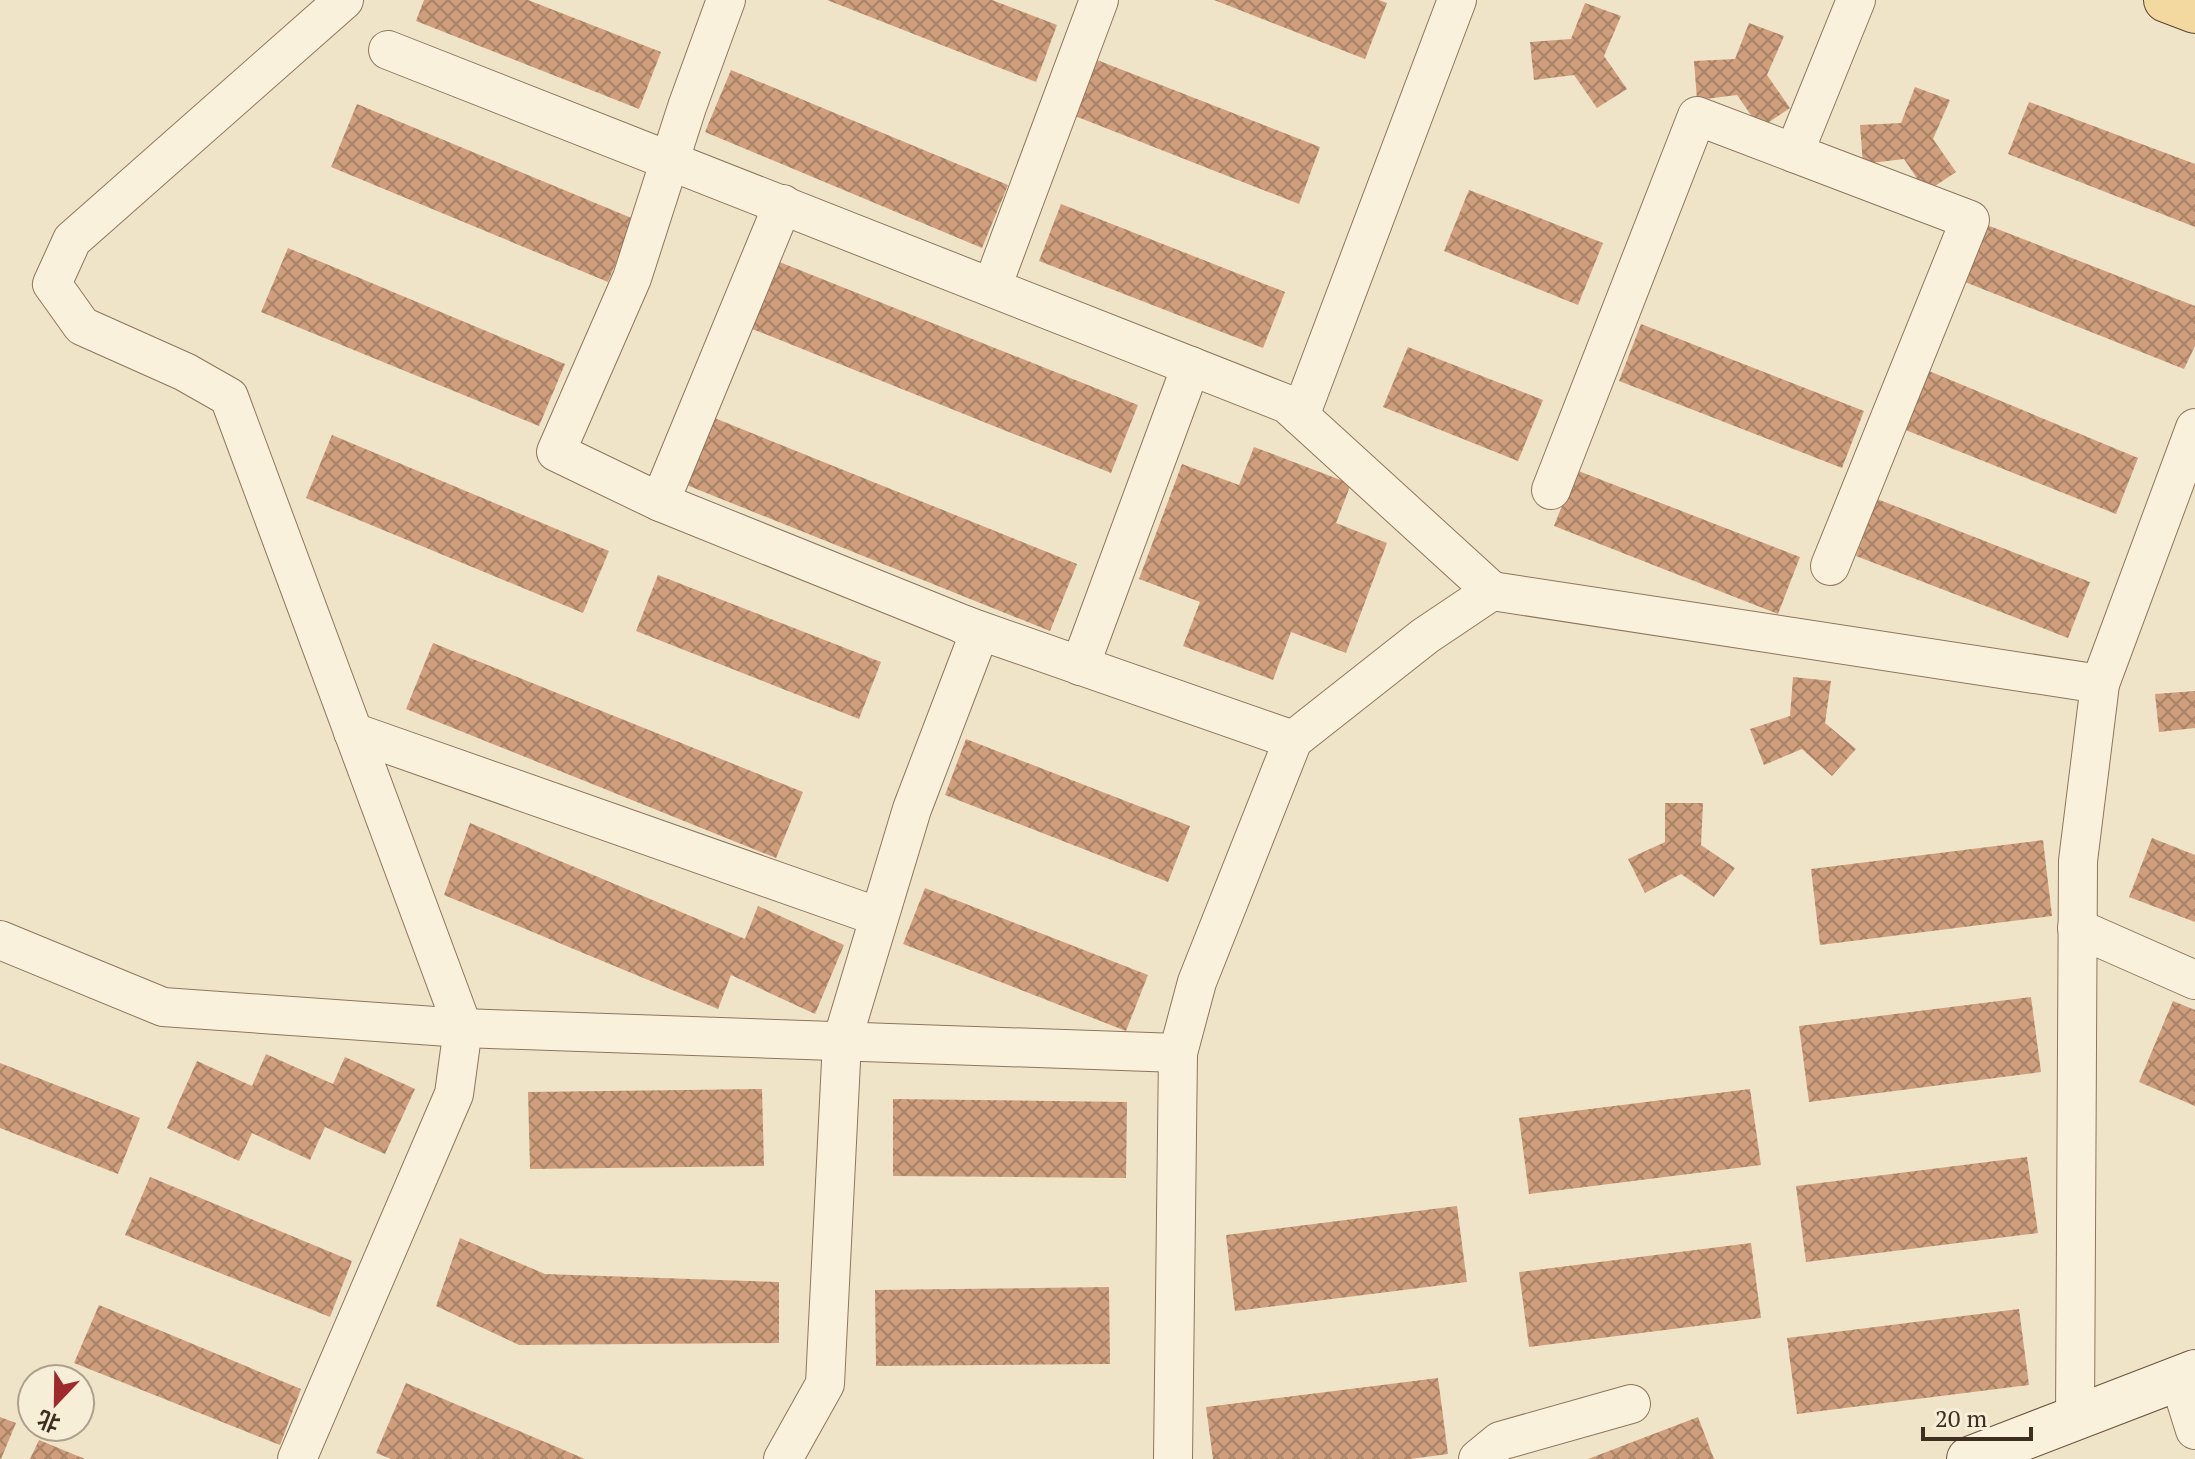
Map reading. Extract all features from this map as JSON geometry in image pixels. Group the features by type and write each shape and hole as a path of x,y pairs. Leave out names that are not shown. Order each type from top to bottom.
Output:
{"main road":[{"path":"2166,0 2195,11"}],"street":[{"path":"297,1459 454,1094 463,1028 229,397 185,372 82,326 52,284 72,240 344,0"},
{"path":"726,0 687,107 632,278 556,452 660,502 980,631 912,809 842,1041 825,1384 783,1459"},
{"path":"992,287 1099,0"},
{"path":"1300,416 1457,0"},
{"path":"1794,153 1856,0"},
{"path":"388,50 1287,404 1492,591 2100,684"},
{"path":"1551,490 1697,116 1970,220 1830,566"},
{"path":"660,502 783,204"},
{"path":"1080,666 1191,366"},
{"path":"2075,1419 2078,861 2100,684 2195,428"},
{"path":"1173,1459 1178,1053 1197,982 1293,740 1425,636 1492,591"},
{"path":"964,625 1293,740"},
{"path":"353,732 879,917"},
{"path":"2077,928 2195,980"},
{"path":"0,940 163,1007 463,1028 1178,1053"},
{"path":"1969,1459 2187,1376 2195,1430"},
{"path":"1478,1459 1500,1441 1631,1404"}],"building":[{"path":"424,0 528,0 661,52 639,109 416,21"},
{"path":"827,0 992,0 1057,25 1036,82"},
{"path":"1214,0 1379,0 1387,3 1365,59"},
{"path":"1585,3 1621,16 1604,56 1627,89 1597,108 1574,75 1534,80 1530,42 1571,39"},
{"path":"1749,23 1784,36 1767,75 1790,108 1760,128 1737,95 1697,100 1694,61 1735,59"},
{"path":"1097,60 1320,147 1299,204 1075,116"},
{"path":"731,70 1008,185 982,248 705,132"},
{"path":"1915,87 1950,100 1933,139 1956,172 1926,192 1904,159 1863,164 1860,125 1901,123"},
{"path":"2029,102 2195,164 2195,227 2008,154"},
{"path":"357,104 634,219 608,282 331,167"},
{"path":"1469,190 1603,243 1578,305 1444,251"},
{"path":"1061,204 1285,292 1263,348 1039,261"},
{"path":"1987,225 2195,306 2195,346 2184,369 1965,282"},
{"path":"288,248 565,364 539,426 261,312"},
{"path":"767,257 1138,405 1111,473 740,324"},
{"path":"1641,324 1864,411 1842,468 1619,381"},
{"path":"1408,347 1543,400 1518,461 1383,407"},
{"path":"1929,371 2138,458 2116,514 1903,429"},
{"path":"707,415 1077,564 1050,631 679,482"},
{"path":"332,435 609,551 583,613 306,498"},
{"path":"1254,447 1351,484 1336,523 1387,543 1346,653 1291,632 1273,680 1183,646 1200,602 1139,579 1182,464 1239,485"},
{"path":"1576,470 1800,557 1778,614 1554,526"},
{"path":"1877,499 2090,582 2068,638 1856,556"},
{"path":"658,575 881,662 859,719 636,631"},
{"path":"433,643 803,792 776,858 406,709"},
{"path":"1793,677 1831,681 1825,723 1856,749 1832,776 1802,749 1764,765 1750,729 1790,716"},
{"path":"2195,691 2195,728 2159,732 2155,694"},
{"path":"966,739 1190,826 1168,882 945,795"},
{"path":"1665,803 1703,803 1701,845 1735,868 1714,897 1681,874 1645,893 1628,859 1665,842"},
{"path":"470,823 745,939 758,906 844,945 815,1014 731,975 718,1009 444,895"},
{"path":"2152,838 2195,855 2195,922 2129,897"},
{"path":"2043,840 2052,916 1820,945 1811,869"},
{"path":"925,888 1148,975 1126,1031 903,944"},
{"path":"2031,997 2041,1072 1809,1102 1799,1026"},
{"path":"2173,1001 2195,1010 2195,1106 2139,1082"},
{"path":"266,1054 333,1084 345,1057 415,1089 385,1154 325,1127 310,1160 252,1133 239,1161 167,1128 197,1061 252,1086"},
{"path":"0,1063 140,1118 118,1174 0,1128"},
{"path":"762,1089 764,1166 530,1169 528,1092"},
{"path":"1750,1089 1761,1165 1529,1194 1519,1118"},
{"path":"893,1099 1127,1102 1126,1178 893,1176"},
{"path":"2027,1157 2038,1233 1806,1262 1796,1186"},
{"path":"150,1177 352,1261 330,1317 125,1235"},
{"path":"1457,1206 1467,1282 1235,1311 1226,1235"},
{"path":"460,1238 545,1274 779,1282 779,1343 519,1345 436,1306"},
{"path":"1751,1243 1761,1318 1529,1347 1519,1272"},
{"path":"1109,1287 1110,1364 876,1366 875,1290"},
{"path":"99,1305 301,1389 280,1445 96,1372 96,1363 74,1363"},
{"path":"2019,1309 2029,1385 1797,1414 1787,1338"},
{"path":"1438,1378 1448,1454 1410,1459 1213,1459 1206,1407"},
{"path":"406,1383 585,1459 391,1459 376,1453"},
{"path":"0,1417 16,1423 0,1459"},
{"path":"1698,1417 1714,1459 1588,1459"},
{"path":"38,1443 46,1443 85,1459 30,1459"}]}
